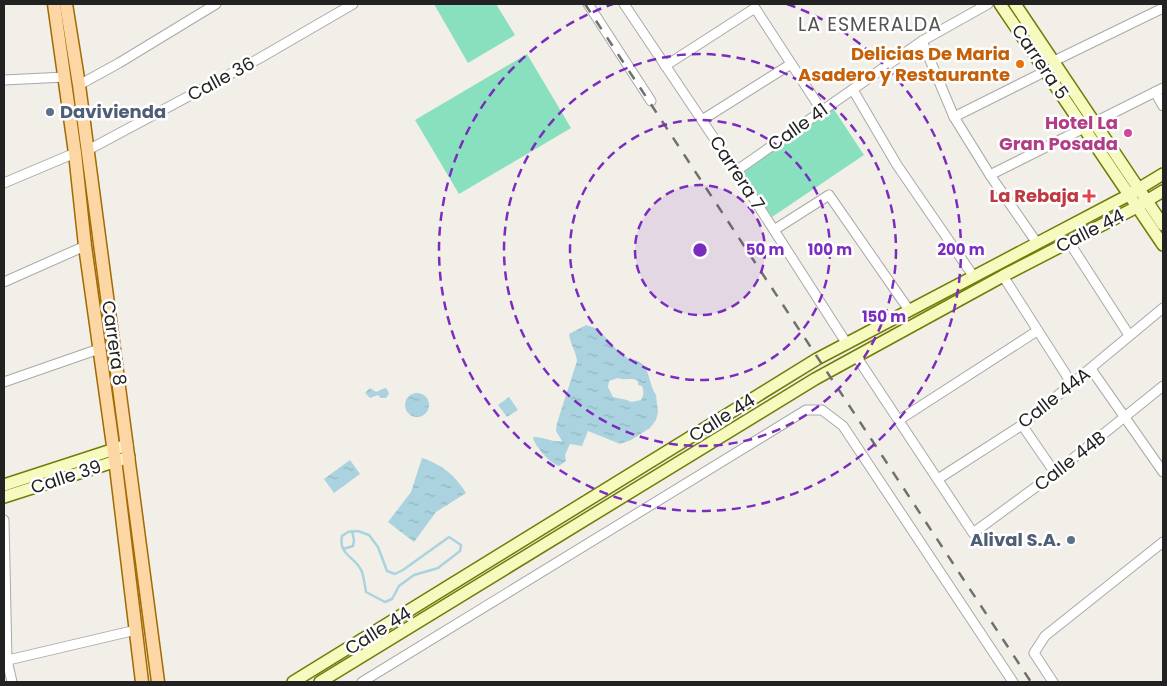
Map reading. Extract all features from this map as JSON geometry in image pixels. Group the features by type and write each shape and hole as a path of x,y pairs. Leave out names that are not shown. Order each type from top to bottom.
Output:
{"main road":[{"name":"Carrera 8","path":"54,4 65,77 81,152 128,451 158,682"},
{"name":"Carrera 8","path":"66,4 79,85 85,246 115,455 142,682"},
{"name":"Carrera 5","path":"1000,4 1084,128 1143,203 1163,225"},
{"name":"Carrera 5","path":"1015,4 1095,122 1134,191"},
{"name":"Calle 44","path":"293,682 812,362 1038,243 1163,174"},
{"name":"Calle 44","path":"320,682 807,384 1003,276 1163,191"},
{"name":"Carrera 5","path":"1143,203 1163,245"},
{"name":"Calle 39","path":"4,485 128,451"},
{"name":"Calle 39","path":"4,497 115,455"}],"street":[{"path":"79,85 216,4"},
{"name":"Calle 36","path":"4,183 81,152 260,58 353,4"},
{"path":"588,4 651,101"},
{"name":"Carrera 7","path":"624,4 736,171 847,344"},
{"name":"Calle 41","path":"736,171 922,41 988,4"},
{"path":"665,66 755,8 822,111"},
{"path":"1054,62 1163,8"},
{"path":"922,41 954,117 990,175 1038,243"},
{"path":"702,120 792,64"},
{"path":"954,117 1046,71"},
{"path":"4,80 65,77"},
{"path":"853,90 897,165 974,277"},
{"path":"1095,122 1159,90 1163,106"},
{"path":"990,175 1084,128"},
{"path":"774,230 828,195 909,310"},
{"path":"1069,242 1129,335"},
{"path":"4,282 85,246"},
{"path":"1003,276 1072,384"},
{"name":"Calle 44A","path":"938,479 1022,424 1163,308"},
{"path":"899,420 1037,331"},
{"path":"4,382 99,349"},
{"path":"856,356 938,479"},
{"path":"1091,369 1163,472"},
{"name":"Calle 44B","path":"938,479 973,533 1055,474 1163,386"},
{"path":"362,682 806,410 822,410 844,426 1013,682"},
{"path":"1022,424 1055,474"},
{"path":"4,520 5,661 12,682"},
{"path":"1053,682 1034,653 1045,636 1163,542"},
{"path":"5,661 136,630"}],"green space":[{"path":"434,4 496,4 515,35 468,63"},
{"path":"527,54 571,128 459,194 415,120"},
{"path":"833,108 864,155 772,217 741,170"}],"water":[{"path":"586,325 598,329 617,350 629,359 636,360 642,364 647,371 656,395 658,412 656,420 650,428 631,440 620,444 588,431 582,446 570,444 565,455 566,461 559,466 543,454 533,437 562,441 556,431 557,423 577,361 569,334","holes":["621,379 638,381 638,385 642,386 643,390 641,400 631,402 613,397 608,387 609,381"]},
{"path":"370,388 376,392 385,388 389,394 386,398 381,398 378,395 370,398 365,393"},
{"path":"417,393 422,394 428,400 428,410 422,416 417,417 412,416 406,410 405,405 406,400 412,394"},
{"path":"509,397 518,410 507,417 498,405"},
{"path":"422,458 435,463 447,471 466,493 436,512 414,542 388,522 411,492"},
{"path":"350,460 360,474 334,493 324,479"}],"waterway":[{"path":"343,549 353,546 352,531"},
{"path":"358,531 369,535 378,547 387,571 395,574 449,537 461,545 460,551 438,568 414,575 399,586 392,599 385,602 366,592 360,567 343,548 342,536 348,532 358,531"}],"railway":[{"path":"585,4 1031,682"}],"place":[{"name":"Delicias De Maria Asadero y Restaurante","path":"1020,64"},
{"name":"Davivienda","path":"50,112"},
{"name":"Hotel La Gran Posada","path":"1128,133"},
{"name":"La Rebaja","path":"1089,196"},
{"name":"Alival S.A.","path":"1071,540"}],"district":[{"name":"LA ESMERALDA","path":"870,24"}]}
